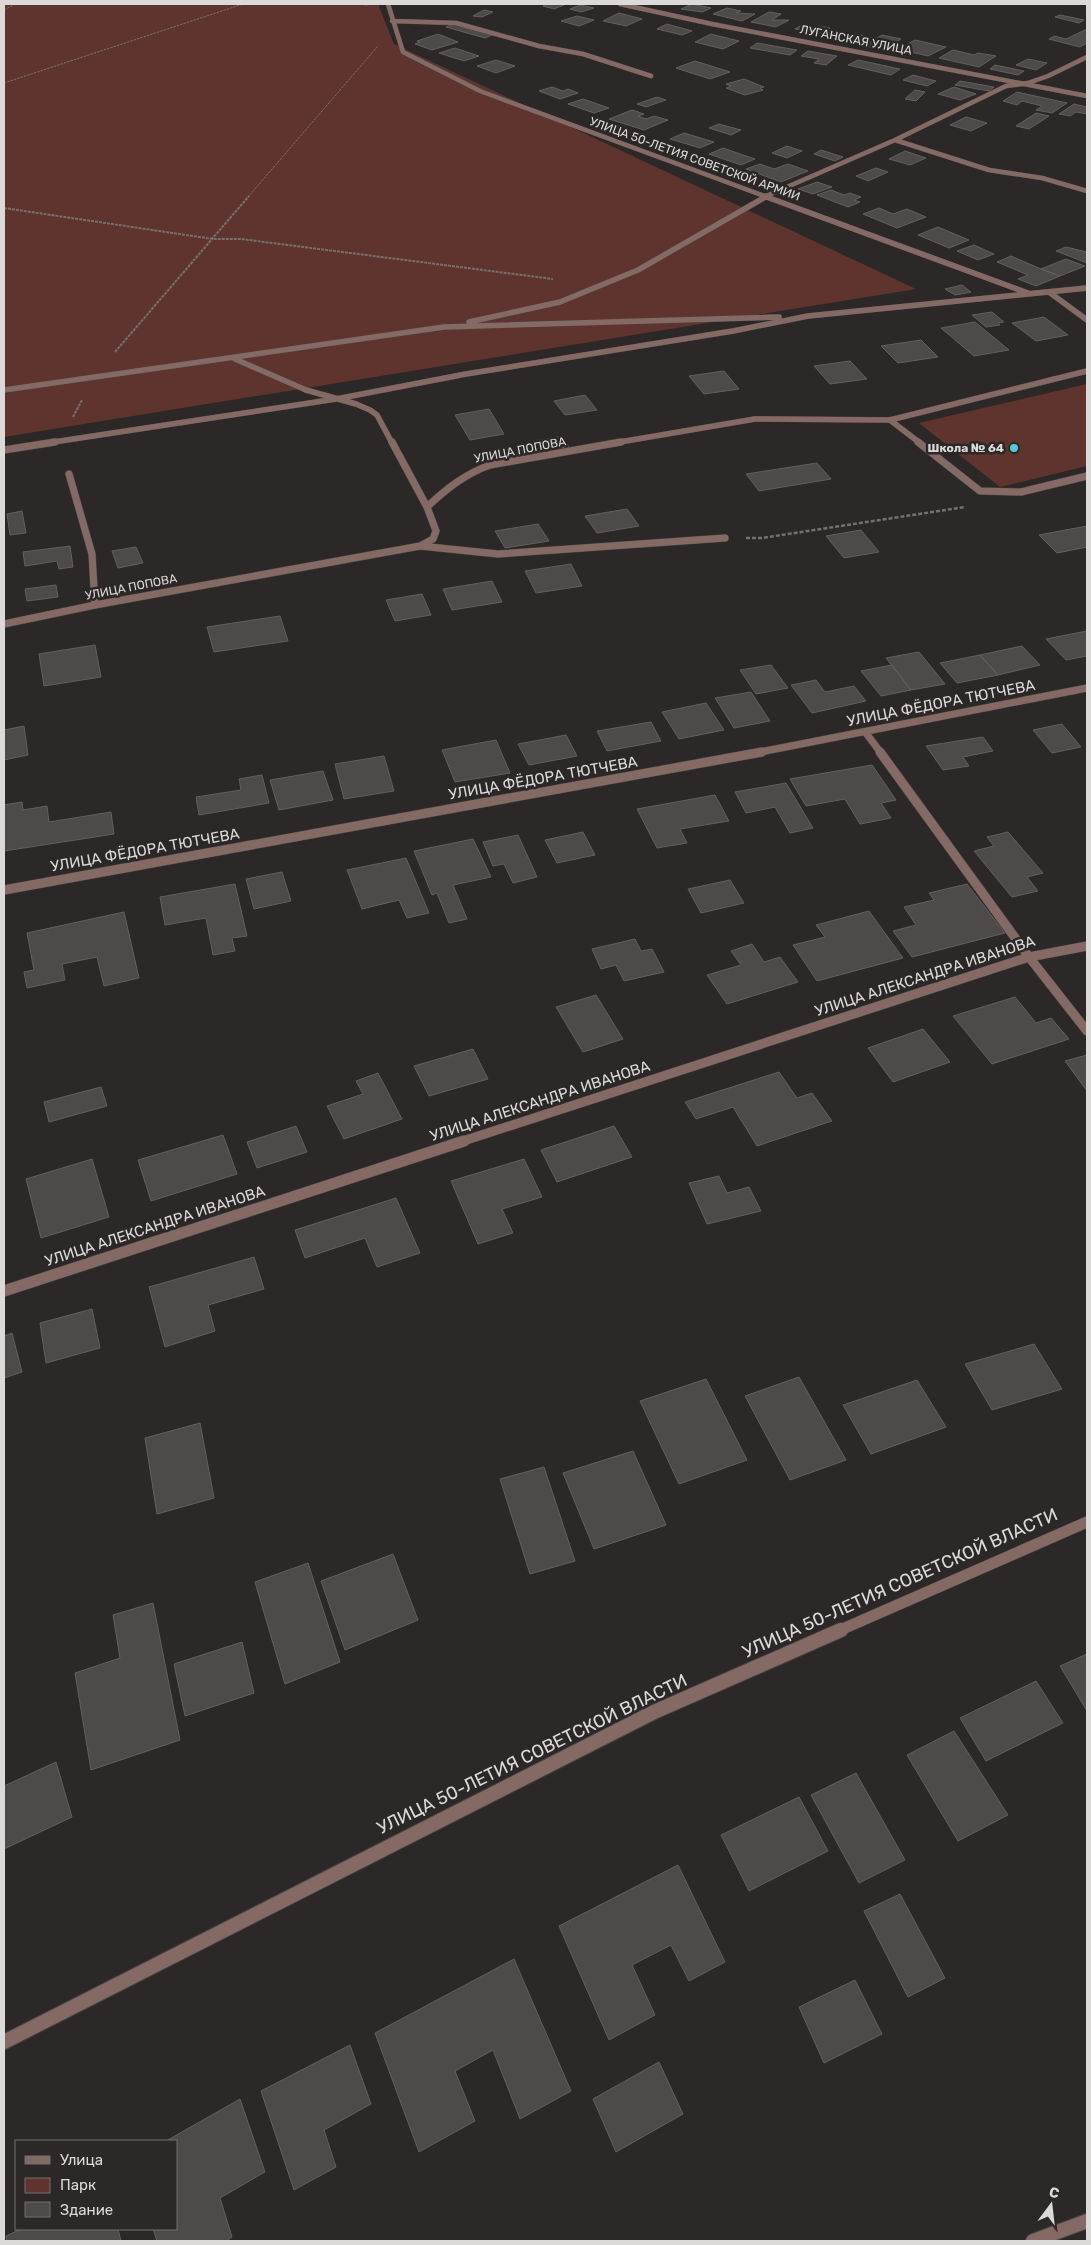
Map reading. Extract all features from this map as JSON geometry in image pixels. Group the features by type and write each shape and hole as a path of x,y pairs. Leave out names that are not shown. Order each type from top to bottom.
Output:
{"street":[{"name":"УЛИЦА 50-ЛЕТИЯ СОВЕТСКОЙ АРМИИ","path":"388,4 403,52 480,91 1032,294"},
{"name":"ЛУГАНСКАЯ УЛИЦА","path":"620,4 712,24 1028,83 1087,96"},
{"path":"392,21 456,23 540,46 583,54 651,76"},
{"path":"4,390 444,327 560,302 638,270 764,197 895,140 1006,86 1028,83 1048,76 1087,57"},
{"path":"895,140 989,170 1042,178 1087,191"},
{"name":"УЛИЦА 50-ЛЕТИЯ СОВЕТСКОЙ АРМИИ","path":"808,316 1087,288"},
{"path":"1049,292 1087,320"},
{"path":"444,327 808,316"},
{"path":"4,450 336,399 466,374 732,331 808,316"},
{"path":"234,358 317,394 358,404 377,415 427,507 436,531 433,539 420,546"},
{"name":"УЛИЦА ПОПОВА","path":"427,507 454,481 470,472 490,465 755,419 890,420 1087,371"},
{"path":"890,420 980,491 996,494 1015,493 1087,476"},
{"path":"69,474 92,554 95,605"},
{"name":"УЛИЦА ПОПОВА","path":"4,624 95,605 420,546 498,554 725,538"},
{"name":"УЛИЦА ФЁДОРА ТЮТЧЕВА","path":"4,890 866,733 1087,688"},
{"path":"866,733 1029,957 1087,1031"},
{"name":"УЛИЦА АЛЕКСАНДРА ИВАНОВА","path":"4,1291 1029,957 1087,946"},
{"name":"УЛИЦА 50-ЛЕТИЯ СОВЕТСКОЙ ВЛАСТИ","path":"4,2042 654,1712 1087,1522"},
{"path":"1033,2241 1087,2221"}],"path":[{"path":"4,10 15,4"},
{"path":"4,83 243,4"},
{"path":"60,442 95,376 394,28"},
{"path":"4,208 213,238 241,239 601,285"},
{"path":"725,538 762,538 973,506 983,504 996,494"}],"green space":[{"path":"4,4 378,4 394,44 916,289 4,437"},
{"name":"Школа № 64","path":"1087,384 1087,466 1000,487 919,423"}],"building":[{"path":"548,4 566,4 554,9 543,6"},
{"path":"692,4 711,8 702,12 681,9"},
{"path":"580,5 594,8 581,12 570,9"},
{"path":"727,8 741,11 736,13 755,14 742,21 713,14"},
{"path":"484,10 493,12 482,17 473,16"},
{"path":"769,12 781,14 772,20 789,20 776,27 751,22"},
{"path":"619,13 642,19 626,26 603,21"},
{"path":"1060,15 1084,20 1079,23 1055,17"},
{"path":"577,16 594,20 579,26 561,21"},
{"path":"454,24 494,34 485,38 446,27"},
{"path":"667,24 692,31 682,35 657,29"},
{"path":"802,25 814,28 818,26 830,28 819,34 795,29"},
{"path":"1087,29 1087,43 1080,47 1049,39 1054,36 1066,39"},
{"path":"438,34 458,42 432,50 415,44 420,42 417,41"},
{"path":"711,34 739,41 723,49 695,42"},
{"path":"855,34 871,37 864,41 870,42 882,35 901,39 883,50 842,41"},
{"path":"915,40 946,47 928,56 898,49"},
{"path":"757,43 797,50 790,55 750,48"},
{"path":"455,48 479,56 464,61 439,53"},
{"path":"953,50 974,55 978,53 996,56 979,67 939,58"},
{"path":"808,51 837,56 826,65 814,63 819,59 801,56"},
{"path":"1028,59 1047,63 1036,70 1016,65"},
{"path":"496,60 515,66 496,73 477,66"},
{"path":"858,60 900,69 891,75 848,65"},
{"path":"695,61 730,72 710,79 676,68"},
{"path":"995,65 1024,71 1018,75 990,69"},
{"path":"913,75 936,81 927,86 903,80"},
{"path":"744,79 764,87 760,88 763,90 745,95 726,88 731,86 726,84"},
{"path":"960,81 994,87 989,91 955,85"},
{"path":"552,87 563,91 568,89 578,93 560,99 539,91"},
{"path":"954,87 976,94 960,100 938,94"},
{"path":"915,90 925,92 916,101 905,99"},
{"path":"1017,92 1067,103 1052,113 1036,110 1042,106 1022,101 1017,105 1003,101"},
{"path":"657,97 666,100 646,107 637,104"},
{"path":"583,99 609,108 594,113 568,104"},
{"path":"1074,104 1087,107 1087,114 1076,112 1070,116 1059,114"},
{"path":"632,110 644,114 638,116 646,119 654,116 668,120 644,130 609,119"},
{"path":"1036,113 1049,116 1029,129 1016,126"},
{"path":"966,117 987,123 971,131 950,125"},
{"path":"719,124 741,130 731,135 709,128"},
{"path":"684,133 714,142 700,148 670,139"},
{"path":"787,146 802,151 787,158 772,153"},
{"path":"723,148 755,159 741,165 709,154"},
{"path":"821,150 843,157 835,161 814,154"},
{"path":"905,151 926,158 910,165 889,159"},
{"path":"760,164 774,169 788,164 808,171 781,182 746,169"},
{"path":"876,168 888,172 868,181 856,176"},
{"path":"817,182 832,187 813,194 798,189"},
{"path":"831,190 844,195 850,193 861,197 854,200 860,202 848,207 817,195"},
{"path":"879,208 893,214 907,209 926,217 897,228 863,214"},
{"path":"938,227 969,240 949,248 918,235"},
{"path":"974,245 994,254 978,260 957,251"},
{"path":"1066,247 1087,252 1087,263 1056,251"},
{"path":"1011,256 1060,276 1036,286 1018,279 1028,275 997,262"},
{"path":"1066,259 1085,266 1060,276 1041,269"},
{"path":"962,285 971,292 955,295 945,289"},
{"path":"992,312 1004,322 998,323 1000,325 986,327 972,315"},
{"path":"1044,317 1068,335 1036,341 1012,323"},
{"path":"975,322 1009,350 974,356 941,328"},
{"path":"921,340 938,357 898,363 881,346"},
{"path":"850,361 867,379 830,384 814,366"},
{"path":"724,371 739,389 704,394 689,376"},
{"path":"585,395 597,410 565,415 554,401"},
{"path":"489,409 504,434 470,440 455,415"},
{"path":"563,436 569,447 540,451 533,441"},
{"path":"817,463 831,479 759,491 746,474"},
{"path":"627,509 639,526 597,533 585,516"},
{"path":"22,511 26,533 10,535 7,514"},
{"path":"538,524 549,541 505,548 495,531"},
{"path":"1087,526 1087,547 1057,553 1039,535"},
{"path":"861,530 879,552 844,558 826,536"},
{"path":"70,546 73,567 59,569 57,561 25,566 23,552"},
{"path":"136,547 143,563 118,568 112,551"},
{"path":"571,564 582,586 536,593 525,571"},
{"path":"492,581 502,602 452,610 443,589"},
{"path":"56,585 58,597 27,601 25,589"},
{"path":"422,594 431,615 395,621 386,600"},
{"path":"280,616 288,641 214,652 207,627"},
{"path":"1087,631 1087,656 1066,660 1046,639"},
{"path":"95,645 101,677 44,686 39,654"},
{"path":"1022,646 1040,665 998,675 980,655"},
{"path":"919,652 945,684 911,690 886,658"},
{"path":"980,655 998,675 957,683 940,663"},
{"path":"771,665 788,688 756,694 740,670"},
{"path":"892,665 911,690 881,696 861,671"},
{"path":"816,680 825,692 854,686 866,701 812,713 791,685"},
{"path":"751,692 770,721 734,728 715,698"},
{"path":"706,703 724,730 679,739 662,712"},
{"path":"651,722 661,741 607,751 597,731"},
{"path":"1062,724 1081,747 1052,753 1033,730"},
{"path":"24,726 28,755 4,760 4,730"},
{"path":"566,735 577,756 529,765 518,744"},
{"path":"983,737 993,751 963,757 969,766 943,770 926,746"},
{"path":"496,740 510,773 455,782 442,750"},
{"path":"384,756 394,791 344,799 335,764"},
{"path":"872,765 896,800 881,803 891,818 860,824 845,799 806,806 790,779"},
{"path":"323,771 333,800 279,810 270,780"},
{"path":"262,775 269,803 199,815 196,797 241,790 239,779"},
{"path":"786,783 813,828 790,833 775,807 746,813 735,792"},
{"path":"715,795 729,821 680,829 687,843 657,848 637,809"},
{"path":"22,802 23,810 47,806 49,822 111,812 114,834 4,851 4,805"},
{"path":"583,832 595,855 557,863 545,840"},
{"path":"1008,832 1043,873 1027,877 1038,891 1012,897 974,851 994,846 987,837"},
{"path":"518,835 537,877 513,883 504,864 493,866 483,842"},
{"path":"473,839 491,877 453,885 467,919 449,923 437,893 432,895 414,851"},
{"path":"406,858 429,913 407,918 399,900 362,909 347,870"},
{"path":"282,872 291,901 254,909 246,879"},
{"path":"730,880 744,903 701,913 688,889"},
{"path":"235,884 247,936 232,938 235,951 213,955 206,918 165,925 160,897"},
{"path":"967,884 1005,933 912,957 893,931 916,925 904,907 934,900 929,893"},
{"path":"869,911 903,958 817,981 793,945 825,937 816,925"},
{"path":"124,912 139,978 104,986 97,957 62,964 65,980 27,988 24,972 34,970 27,933"},
{"path":"635,939 641,951 652,949 664,972 624,981 616,965 601,969 592,949"},
{"path":"752,944 764,962 780,957 798,982 727,1004 707,975 741,965 731,951"},
{"path":"596,995 623,1039 583,1052 556,1007"},
{"path":"1015,997 1036,1023 1051,1018 1069,1039 992,1064 953,1016"},
{"path":"923,1029 950,1062 893,1082 868,1048"},
{"path":"473,1049 488,1079 429,1096 414,1066"},
{"path":"1087,1055 1087,1091 1065,1061"},
{"path":"779,1072 797,1098 812,1093 832,1121 757,1146 733,1107 696,1119 685,1102"},
{"path":"378,1073 402,1119 344,1139 327,1106 363,1094 356,1081"},
{"path":"101,1087 107,1106 49,1122 44,1102"},
{"path":"296,1126 307,1152 257,1168 247,1142"},
{"path":"614,1126 632,1157 557,1182 541,1150"},
{"path":"223,1135 237,1174 151,1201 138,1160"},
{"path":"92,1159 109,1217 41,1238 26,1179"},
{"path":"524,1159 542,1197 502,1209 513,1233 478,1244 451,1181"},
{"path":"719,1176 727,1193 749,1187 761,1211 707,1224 689,1183"},
{"path":"396,1198 420,1253 377,1267 365,1238 305,1258 295,1230"},
{"path":"254,1257 264,1289 208,1305 215,1331 165,1347 149,1287"},
{"path":"92,1309 100,1348 46,1363 40,1323"},
{"path":"12,1333 22,1372 4,1378 4,1336"},
{"path":"1034,1344 1062,1389 992,1410 965,1364"},
{"path":"799,1377 846,1460 790,1480 745,1396"},
{"path":"706,1379 747,1460 679,1484 640,1401"},
{"path":"917,1380 946,1427 871,1454 843,1405"},
{"path":"200,1423 214,1498 157,1514 145,1438"},
{"path":"633,1451 666,1525 594,1549 563,1473"},
{"path":"544,1467 575,1561 530,1574 500,1479"},
{"path":"393,1554 418,1620 345,1650 321,1581"},
{"path":"308,1563 340,1662 285,1684 255,1582"},
{"path":"153,1603 180,1740 91,1770 75,1673 120,1658 113,1615"},
{"path":"242,1642 254,1693 185,1716 174,1664"},
{"path":"1087,1654 1087,1711 1060,1666"},
{"path":"1036,1681 1063,1723 986,1761 960,1718"},
{"path":"954,1731 1008,1815 958,1841 907,1755"},
{"path":"56,1762 72,1817 4,1849 4,1786"},
{"path":"856,1773 905,1860 859,1883 811,1795"},
{"path":"799,1797 828,1851 749,1891 721,1835"},
{"path":"678,1865 725,1962 689,1981 671,1945 632,1965 655,2015 609,2040 559,1926"},
{"path":"900,1894 945,1978 908,1997 864,1911"},
{"path":"514,1959 571,2091 520,2119 493,2050 455,2071 475,2121 419,2152 375,2033"},
{"path":"855,1980 882,2034 824,2063 799,2007"},
{"path":"350,2045 371,2104 324,2130 336,2167 294,2190 261,2091"},
{"path":"659,2062 683,2114 616,2152 593,2099"},
{"path":"240,2099 265,2172 220,2198 232,2237 226,2241 157,2241 153,2230 178,2230 178,2140 168,2140"},
{"path":"19,2230 118,2230 121,2241 7,2241 6,2236"}],"place":[{"name":"Школа № 64","path":"1014,448"}]}
